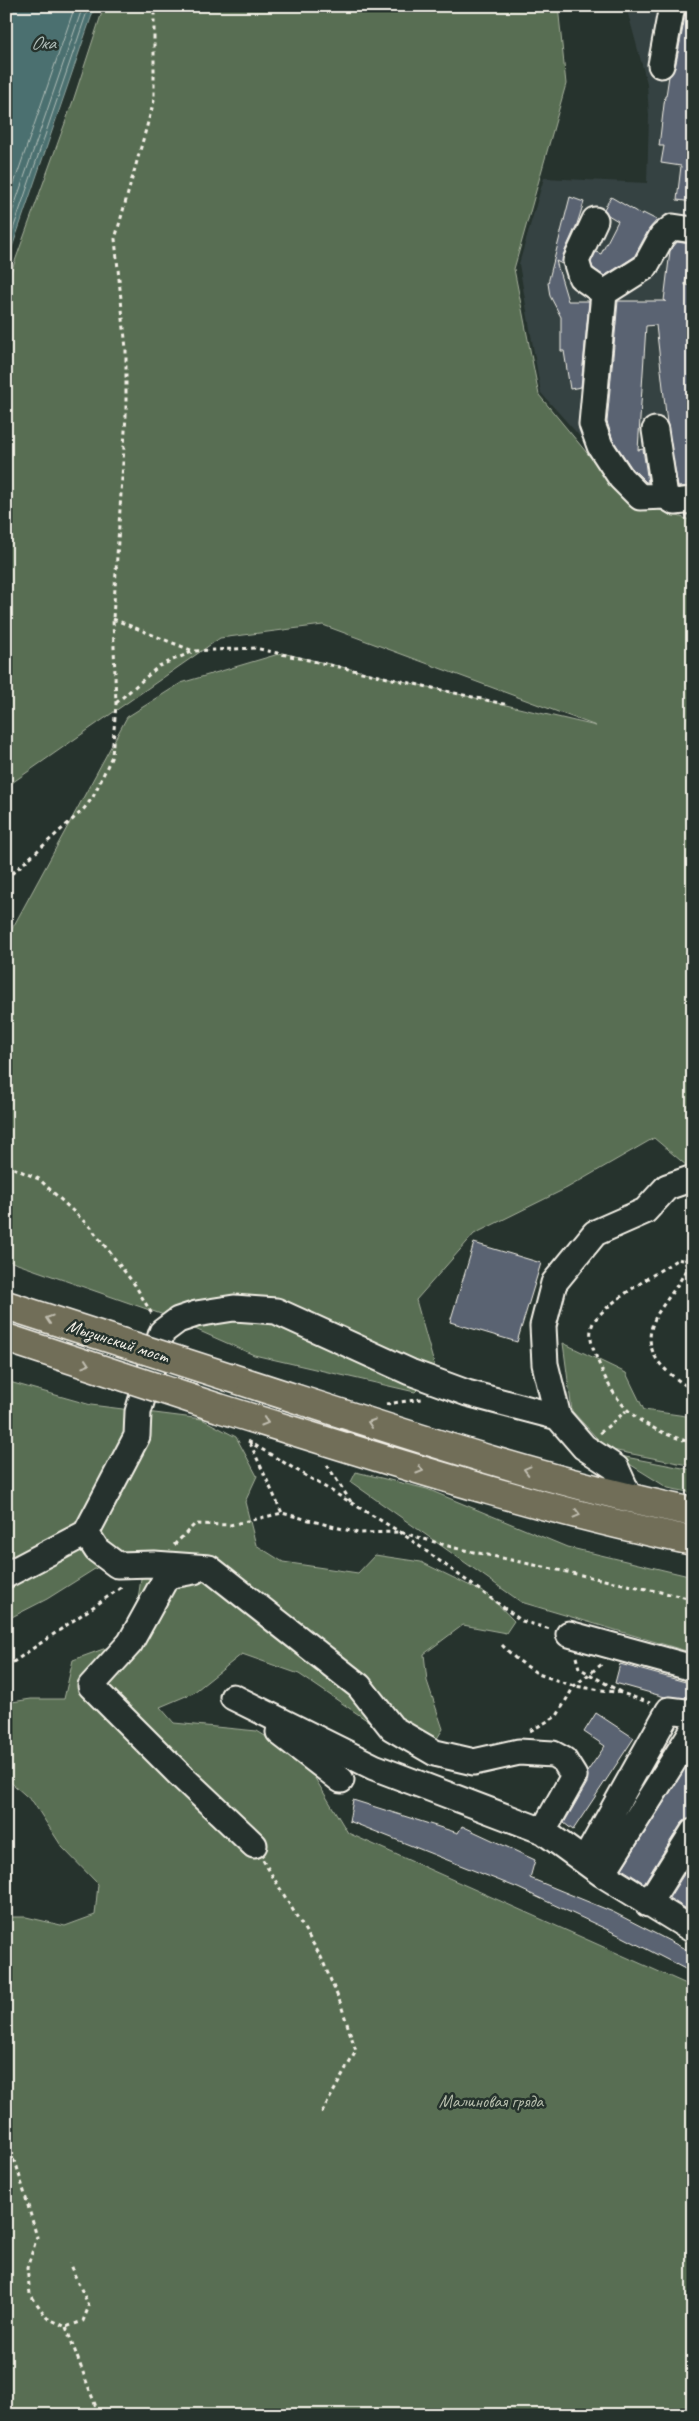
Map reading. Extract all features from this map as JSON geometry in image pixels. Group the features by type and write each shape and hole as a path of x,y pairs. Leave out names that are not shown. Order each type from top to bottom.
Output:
{"main road":[{"name":"Мызинский мост","path":"6,1305 505,1464 630,1499 693,1512"},
{"name":"Мызинский мост","path":"6,1338 219,1408 481,1489 637,1530 693,1541"}],"lane":[{"path":"661,66 672,6"},
{"path":"595,220 576,261 581,277 604,293"},
{"path":"604,293 645,268 662,236 673,227 693,230"},
{"path":"604,293 592,424 600,446 621,478 640,497 665,496 675,502 693,500"},
{"path":"655,430 665,496"},
{"path":"630,1499 616,1468 584,1447 558,1417 546,1364 543,1326 554,1283 595,1233 645,1211 666,1186 693,1178"},
{"path":"6,1575 86,1533 137,1436 138,1412 162,1332 178,1320 196,1314 234,1308 276,1311 410,1372 468,1393 558,1417"},
{"path":"86,1533 97,1550 117,1566 154,1564 208,1568 358,1686 392,1728 435,1753 474,1762 519,1752 553,1754 564,1760 574,1776 543,1831"},
{"path":"208,1568 167,1576 130,1643 91,1686 180,1775 254,1845"},
{"path":"569,1634 693,1668"},
{"path":"341,1780 233,1697 374,1767 543,1831 648,1904 693,1930"},
{"path":"594,1867 681,1712"},
{"path":"594,1867 693,1730"},
{"path":"648,1904 693,1832"}],"path":[{"path":"6,879 83,810 92,797 112,756 116,704 113,619 126,406 126,349 115,239 154,101 154,6"},
{"path":"113,619 194,651"},
{"path":"116,704 159,666 194,651 256,648 508,705"},
{"path":"6,1165 39,1179 91,1228 134,1285 162,1332"},
{"path":"693,1251 686,1261 687,1267 683,1277 657,1314 650,1335 653,1356 671,1377 693,1390"},
{"path":"686,1261 678,1259 604,1311 592,1324 590,1342 606,1384 626,1411 668,1436 693,1443"},
{"path":"373,1423 385,1404 431,1398"},
{"path":"584,1447 626,1411"},
{"path":"622,1693 580,1668 569,1634 522,1621 400,1532 250,1442 282,1513 358,1533 400,1532 455,1548 693,1599"},
{"path":"322,1457 351,1503"},
{"path":"502,1645 515,1658 538,1674 574,1686 622,1693 681,1712"},
{"path":"254,1845 321,1957 340,2002 356,2050 320,2116"},
{"path":"6,2145 17,2167 37,2237 27,2268 30,2294 47,2318 66,2327 98,2415"},
{"path":"66,2327 83,2321 89,2306 69,2263"}],"shaded area":[{"path":"626,6 693,6 693,518 634,497 541,393 519,264 544,178 647,183 649,116 647,83"}],"green space":[{"path":"104,6 558,6 566,84 514,269 539,395 625,499 693,521 693,1163 687,1166 654,1138 567,1188 474,1234 416,1300 436,1371 415,1392 254,1355 161,1314 6,1260 6,940 127,717 181,683 282,653 596,726 323,625 220,638 6,787 6,286 73,101"},
{"path":"563,1343 626,1373 644,1410 693,1417 693,1466 607,1449 572,1411"},
{"name":"Малиновая гряда","path":"6,1381 91,1405 202,1419 236,1437 257,1476 245,1502 256,1545 283,1562 358,1573 375,1555 421,1562 489,1595 514,1621 506,1633 463,1625 424,1654 427,1681 443,1729 424,1759 299,1674 242,1654 193,1693 160,1707 174,1723 257,1731 304,1760 348,1833 691,1986 693,2415 6,2415 6,1917 26,1917 65,1926 95,1915 98,1884 62,1847 33,1802 6,1778 6,1703 31,1699 64,1699 73,1660 120,1643 138,1599 144,1558 117,1555 47,1599 6,1620"},
{"path":"615,1455 693,1470 693,1493 668,1488"},
{"path":"356,1472 427,1489 567,1547 693,1577 693,1653 521,1602 351,1482"}],"water":[{"name":"Ока","path":"6,6 95,6 6,265"}],"building":[{"path":"686,12 693,13 693,202 677,200 681,166 661,163 664,146 659,146 669,76 675,68"},
{"path":"570,197 584,202 577,224 563,255 562,264 556,261 568,301 589,301 581,387 570,389 564,351 561,351 561,317 550,296 548,283"},
{"path":"611,197 642,215 643,213 657,220 649,229 634,257 604,276 593,268 591,262 596,252 601,254 618,221 608,215 604,209"},
{"path":"677,242 690,244 685,285 693,286 693,486 678,487 667,423 656,325 646,326 638,450 643,449 648,482 631,467 613,440 607,422 618,301 664,301 670,251"},
{"path":"474,1243 541,1263 517,1342 450,1322"},
{"path":"620,1664 693,1684 693,1698 665,1697 615,1683"},
{"path":"596,1713 634,1738 573,1830 564,1823 587,1783 587,1772 605,1746 584,1732"},
{"path":"686,1767 693,1771 693,1818 681,1824 644,1883 622,1869"},
{"path":"353,1800 458,1833 462,1826 535,1860 530,1878 613,1912 693,1953 693,1973 621,1936 518,1888 349,1821"},
{"path":"693,1860 693,1913 669,1898"}]}
